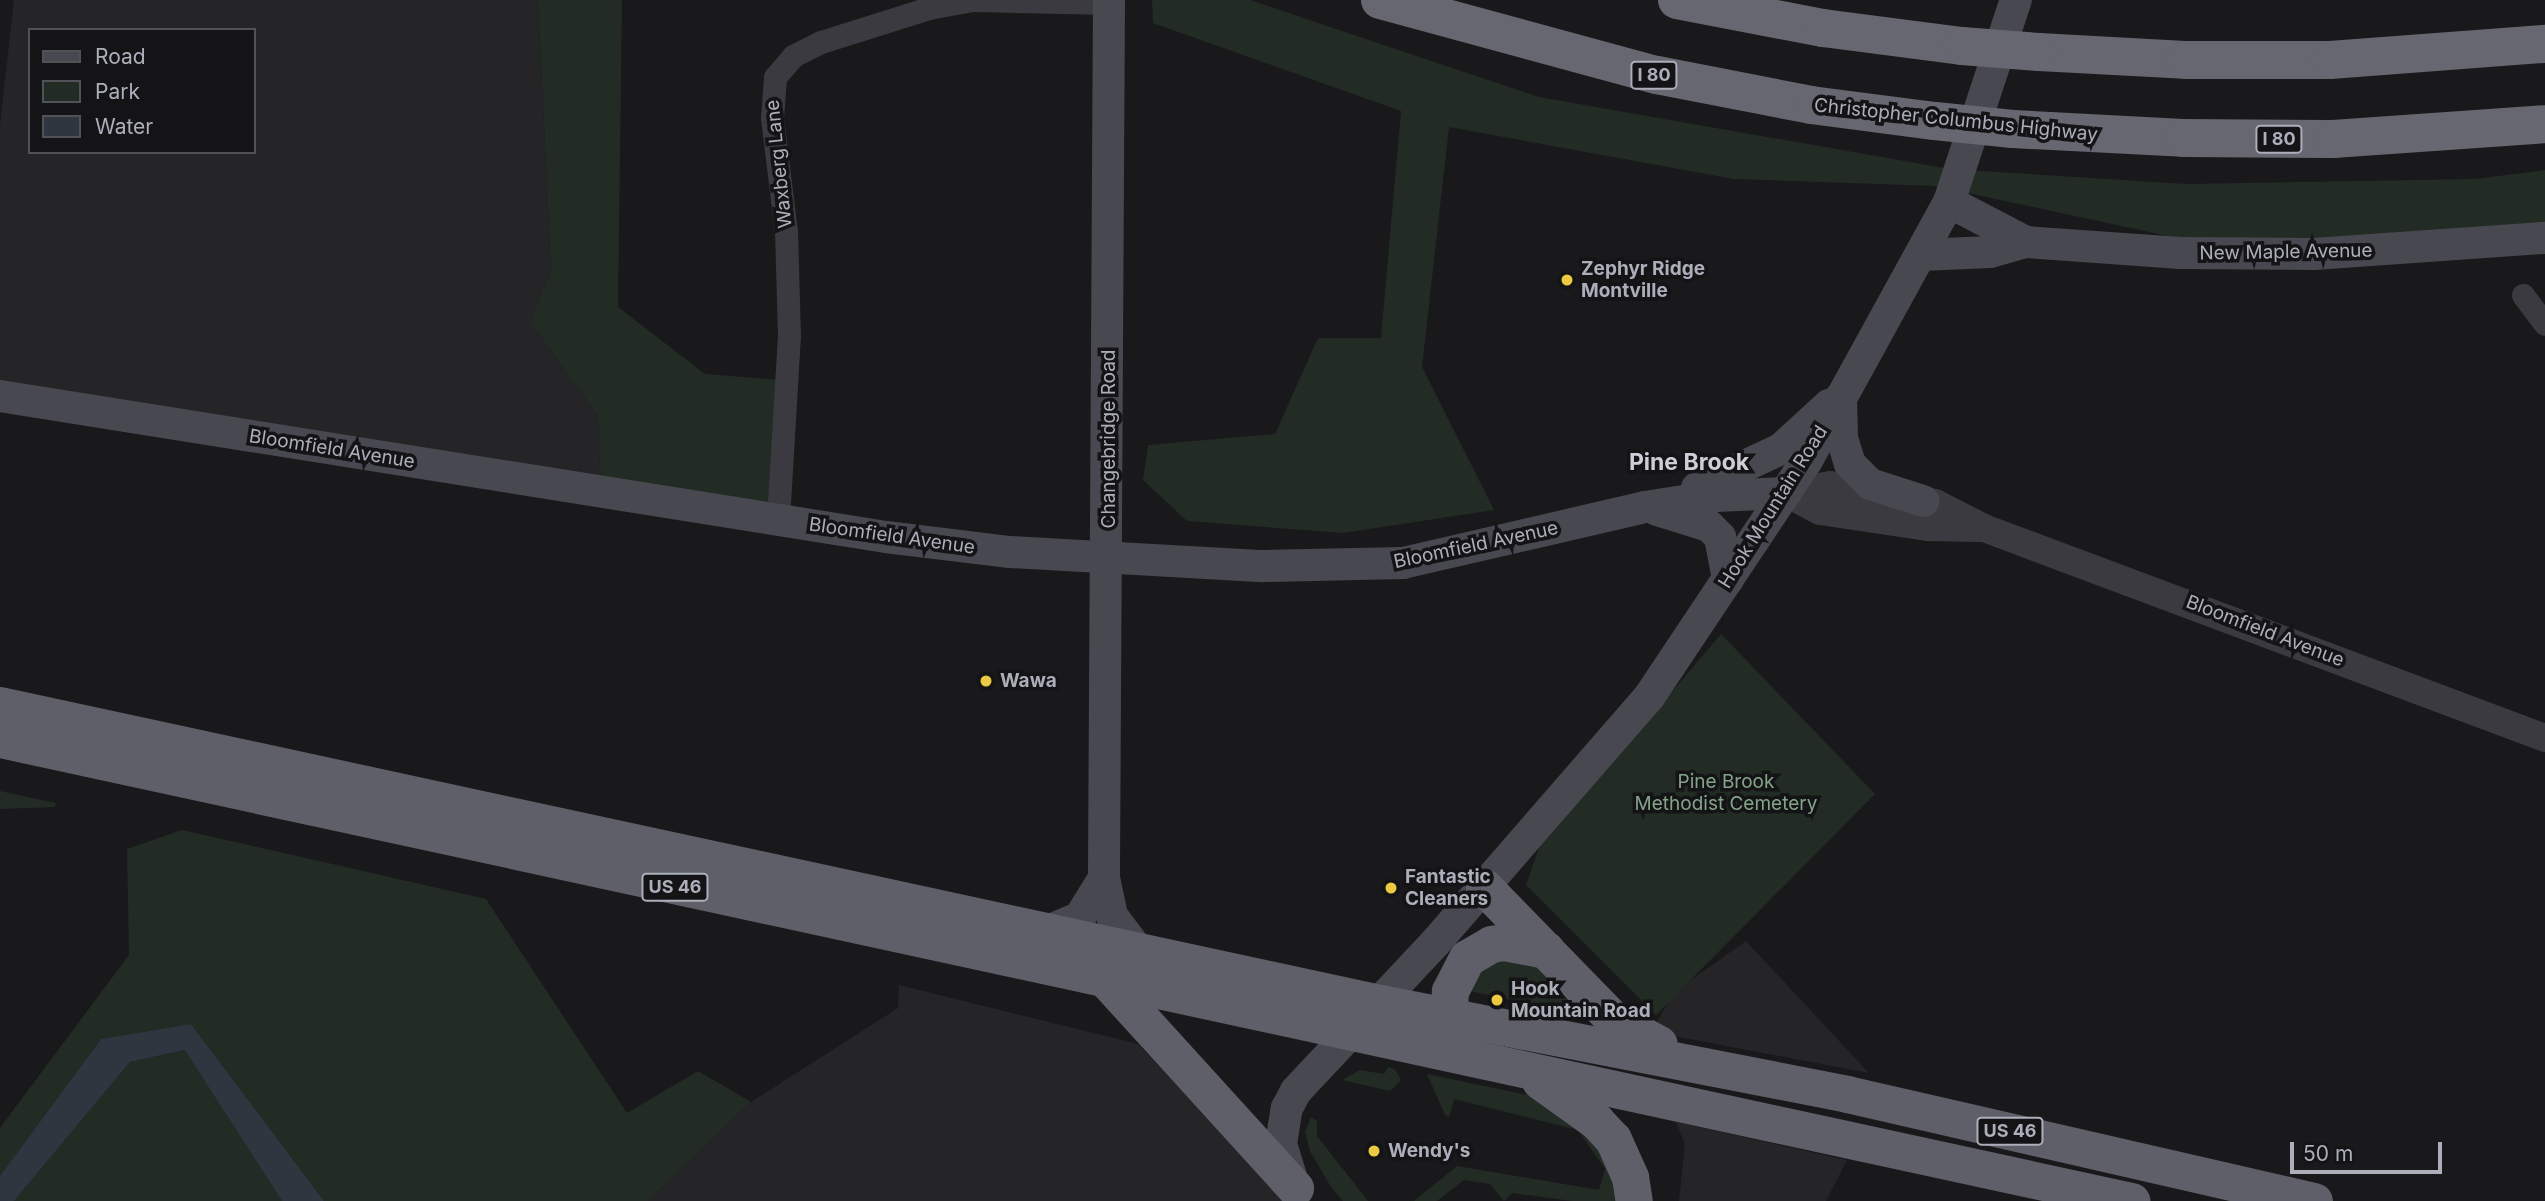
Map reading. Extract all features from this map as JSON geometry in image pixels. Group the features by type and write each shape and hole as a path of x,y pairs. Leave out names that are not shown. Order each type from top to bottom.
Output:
{"highway":[{"name":"Christopher Columbus Highway","path":"1380,0 1657,75 1811,105 1935,121 2013,129 2183,138 2333,139 2545,124"},
{"path":"1677,0 1823,28 1962,46 2185,60 2330,60 2545,44"},
{"name":"US 46","path":"0,705 1380,1003 1705,1064 2314,1201"},
{"name":"US 46","path":"0,739 2131,1201"},
{"path":"1484,887 1613,1019 1705,1064"},
{"path":"1461,1057 1449,1014 1450,991 1458,969 1478,949 1504,942 1546,950"},
{"path":"1106,980 1300,1195"},
{"path":"1525,1071 1596,1121 1613,1139 1630,1177 1634,1201"}],"main road":[{"name":"Hook Mountain Road","path":"1300,1195 1281,1144 1287,1108 1296,1091 1380,1003 1484,887 1649,697 1786,493 1922,255 1948,202 2016,0"},
{"name":"Changebridge Road","path":"1109,1 1109,556 1104,878 1112,916 1137,949"},
{"name":"New Maple Avenue","path":"1948,202 2026,242"},
{"name":"New Maple Avenue","path":"1922,255 1990,251 2026,242 2181,253 2314,254 2545,238"},
{"name":"Bloomfield Avenue","path":"0,396 778,520 1010,552 1264,566 1403,563 1645,507 1715,496 1786,493"},
{"path":"1841,396 1842,438 1850,464 1870,484 1923,501"},
{"path":"1645,507 1746,469 1781,450 1803,425 1841,396"},
{"path":"1645,507 1709,526 1720,537 1727,579"},
{"path":"1050,930 1080,917 1104,878"}],"street":[{"name":"Waxberg Lane","path":"778,520 788,311 786,232 772,118 775,76 793,56 821,42 929,8 972,0 1109,1"},
{"path":"2523,295 2545,324"},
{"name":"Bloomfield Avenue","path":"1786,493 1830,485 1923,501 1984,528 2545,738"},
{"name":"Bloomfield Avenue","path":"1786,493 1820,511 1929,527 1984,528"}],"shaded area":[{"path":"14,0 538,0 551,270 530,322 598,416 601,491 0,397 0,125"},
{"path":"1746,941 1869,1073 1679,1037 1654,1027 1674,992"},
{"path":"899,985 1138,1044 1285,1201 648,1201 751,1102 898,1008"},
{"path":"1676,1122 1847,1160 1826,1201 1679,1201 1685,1144"}],"green space":[{"path":"538,0 622,0 618,307 705,374 792,381 782,521 601,491 598,416 530,322 551,270"},
{"path":"1152,0 1250,0 1539,97 1950,169 2186,184 2475,179 2545,170 2545,232 2256,255 1935,186 1734,179 1449,127 1422,367 1494,510 1343,533 1187,521 1143,480 1148,445 1275,434 1318,338 1381,338 1401,111 1153,23"},
{"name":"Pine Brook Methodist Cemetery","path":"1721,634 1875,794 1656,1015 1526,885 1539,848"},
{"path":"0,791 56,803 55,807 0,809"},
{"path":"182,830 486,899 627,1113 698,1071 751,1102 648,1201 324,1201 191,1024 101,1039 0,1176 0,1128 129,955 127,849"},
{"path":"1531,957 1580,1007 1575,1013 1465,990 1484,962"},
{"path":"186,1050 282,1201 14,1201 130,1062"},
{"path":"1388,1067 1395,1069 1401,1080 1390,1091 1342,1080 1360,1070 1384,1074"},
{"path":"1427,1074 1551,1100 1595,1134 1620,1201 1572,1201 1512,1193 1504,1201 1490,1184 1464,1180 1437,1201 1414,1201 1457,1166 1599,1190 1605,1169 1578,1130 1454,1099 1449,1117 1445,1115"},
{"path":"1311,1117 1317,1121 1317,1136 1368,1201 1343,1201 1331,1187 1310,1151 1305,1132"}],"water":[{"path":"191,1024 324,1201 282,1201 185,1050 130,1062 14,1201 0,1201 0,1176 101,1039"}],"place":[{"name":"Zephyr Ridge Montville","path":"1567,280"},
{"name":"Wawa","path":"986,681"},
{"name":"Fantastic Cleaners","path":"1391,888"},
{"name":"Hook Mountain Road","path":"1497,1000"},
{"name":"Wendy's","path":"1374,1151"}],"district":[{"name":"Pine Brook","path":"1689,462"}]}
